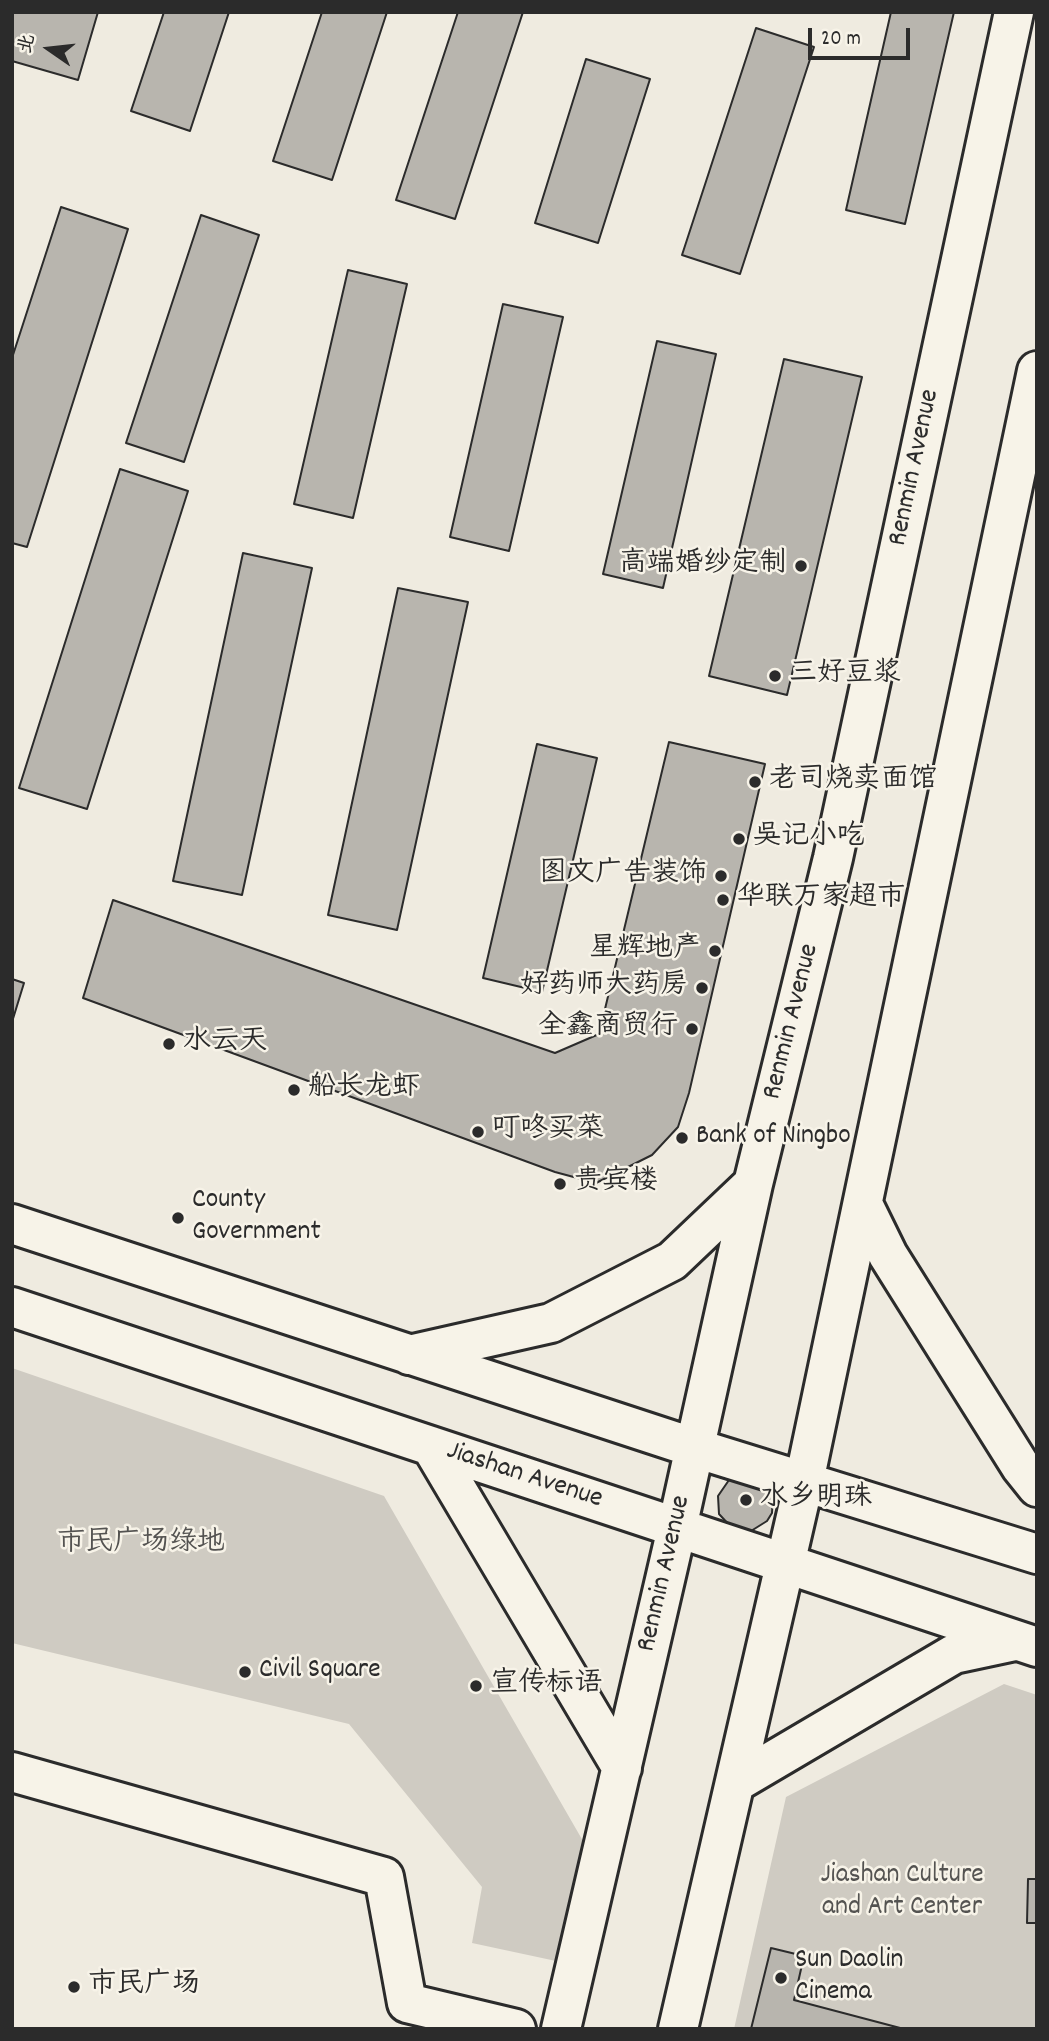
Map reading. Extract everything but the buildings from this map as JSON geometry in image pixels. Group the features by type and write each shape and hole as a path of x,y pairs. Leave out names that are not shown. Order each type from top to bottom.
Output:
{"main road":[{"name":"Renmin Avenue","path":"561,2029 677,1528 753,1184 833,858 1012,20"},
{"path":"678,2029 804,1482 1037,371"},
{"path":"409,1354 551,1323 672,1261 753,1184"},
{"path":"863,1204 888,1255 1021,1467 1037,1487"},
{"path":"12,1224 695,1448 1037,1554"},
{"name":"Jiashan Avenue","path":"12,1307 1027,1644"},
{"path":"431,1446 622,1768"},
{"path":"734,1783 954,1654 1027,1644"},
{"path":"12,1772 384,1877 404,2016 516,2029"}],"green space":[{"name":"市民广场绿地","path":"12,1368 384,1496 583,1841 556,1961 472,1943 482,1887 349,1724 12,1643"},
{"name":"Jiashan Culture and Art Center","path":"1004,1684 1037,1695 1037,2029 734,2029 786,1797"}],"place":[{"name":"高端婚纱定制","path":"801,566"},
{"name":"三好豆浆","path":"775,676"},
{"name":"老司烧卖面馆","path":"755,782"},
{"name":"吴记小吃","path":"739,839"},
{"name":"图文广告装饰","path":"721,876"},
{"name":"华联万家超市","path":"723,900"},
{"name":"星辉地产","path":"715,951"},
{"name":"好药师大药房","path":"702,988"},
{"name":"全鑫商贸行","path":"692,1029"},
{"name":"水云天","path":"169,1044"},
{"name":"船长龙虾","path":"294,1090"},
{"name":"叮咚买菜","path":"478,1132"},
{"name":"Bank of Ningbo","path":"682,1138"},
{"name":"贵宾楼","path":"560,1184"},
{"name":"County Government","path":"178,1218"},
{"name":"水乡明珠","path":"746,1500"},
{"name":"Civil Square","path":"245,1672"},
{"name":"宣传标语","path":"476,1686"},
{"name":"Sun Daolin Cinema","path":"781,1978"},
{"name":"市民广场","path":"74,1987"}]}
